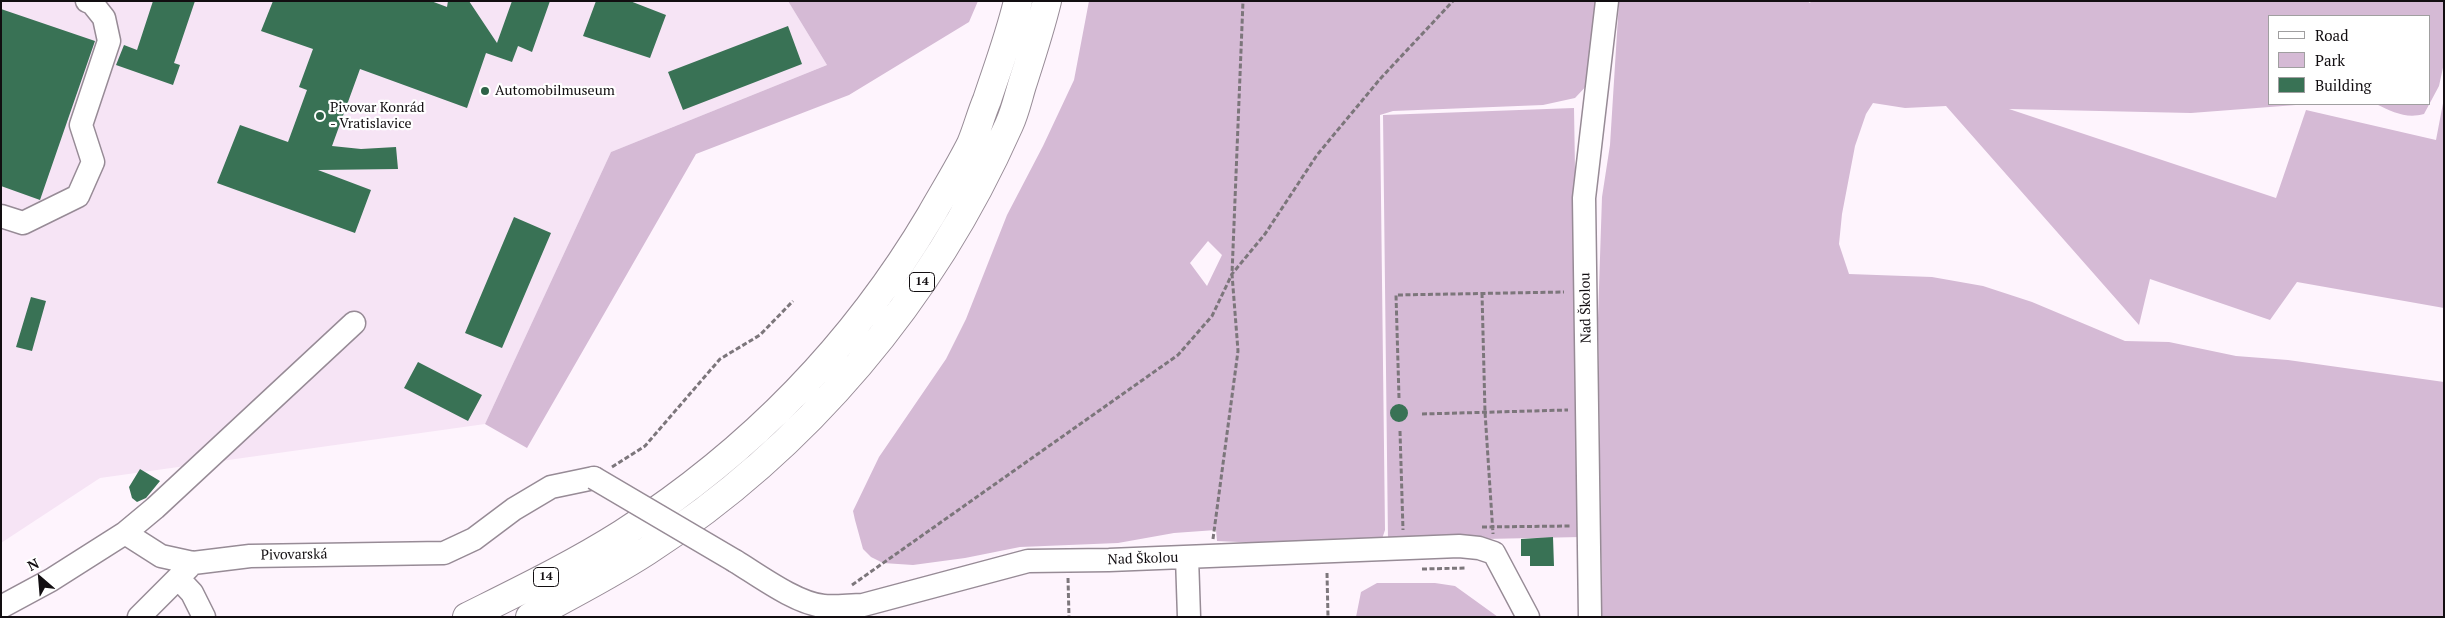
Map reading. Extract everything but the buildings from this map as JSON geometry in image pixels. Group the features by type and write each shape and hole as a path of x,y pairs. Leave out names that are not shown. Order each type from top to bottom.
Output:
{"highway":[{"name":"14","path":"467,617 556,572 622,533 686,488 730,454 787,402 847,338 902,264 971,144 1010,36 1018,1"},
{"name":"14","path":"530,617 647,551 711,505 776,452 838,390 877,345 923,280 974,197 1010,123 1047,1"}],"street":[{"path":"1,216 23,223 78,196 93,162 81,125 109,41 104,18 92,3 87,1"},
{"name":"Nad Školou","path":"1590,617 1584,198 1608,1"},
{"path":"1,607 51,580 125,533 156,508 354,323"},
{"name":"Nad Školou","path":"594,478 789,594 822,606 863,605 1028,561 1187,557 1386,548 1479,548 1494,553 1528,617"},
{"name":"Pivovarská","path":"125,533 186,570 250,556 444,553 474,539 514,509 551,487 594,478"},
{"path":"1187,557 1189,617"},
{"path":"139,617 186,570"},
{"path":"186,570 192,593 204,617"}],"path":[{"path":"1211,556 1238,351 1232,274 1243,1"},
{"path":"822,606 1178,355 1212,316 1232,274 1265,234 1317,155 1380,79 1453,1"},
{"path":"1399,398 1396,295 1564,291 1565,301"},
{"path":"1482,293 1485,412 1493,540"},
{"path":"594,478 645,446 720,359 760,335 793,301"},
{"path":"1567,400 1568,419"},
{"path":"1422,414 1568,410"},
{"path":"1400,431 1402,530 1411,530"},
{"path":"1475,528 1570,526 1570,516"},
{"path":"1327,573 1326,601 1328,617"},
{"path":"1068,578 1069,617"}],"shaded area":[{"path":"1,1 788,1 827,65 611,152 485,424 100,478 1,543"}],"green space":[{"path":"788,1 978,1 969,22 849,95 696,154 527,448 485,424 611,152 827,65"},
{"path":"1089,1 1596,1 1591,81 1575,98 1543,105 1393,111 1380,115 1385,530 1382,539 1303,545 1217,541 1216,530 1174,533 1118,543 1020,547 965,558 913,565 883,563 871,557 863,549 853,511 879,457 946,359 966,319 1007,215 1043,146 1074,80","holes":["1208,241 1222,255 1207,286 1190,263"]},
{"path":"1619,1 1807,1 1810,3 1811,1 2444,1 2444,63 2439,86 2430,103 2430,15 2268,15 2268,105 2296,105 2191,113 2009,109 2276,198 2306,110 2436,140 2444,98 2444,308 2297,282 2270,320 2150,279 2139,325 1946,106 1905,108 1873,103 1866,114 1855,146 1842,214 1839,244 1849,274 1932,277 1983,286 2032,302 2125,341 2169,342 2236,356 2288,360 2444,382 2444,617 1602,617 1598,318 1602,197 1610,145"},
{"path":"2378,105 2429,105 2424,114 2411,116 2394,112"},
{"path":"1574,108 1581,537 1388,541 1383,115"},
{"path":"1377,583 1435,583 1455,586 1498,617 1356,617 1361,592"}],"place":[{"name":"Automobilmuseum","path":"485,91"},
{"name":"Pivovar Konrád - Vratislavice","path":"320,116"}]}
